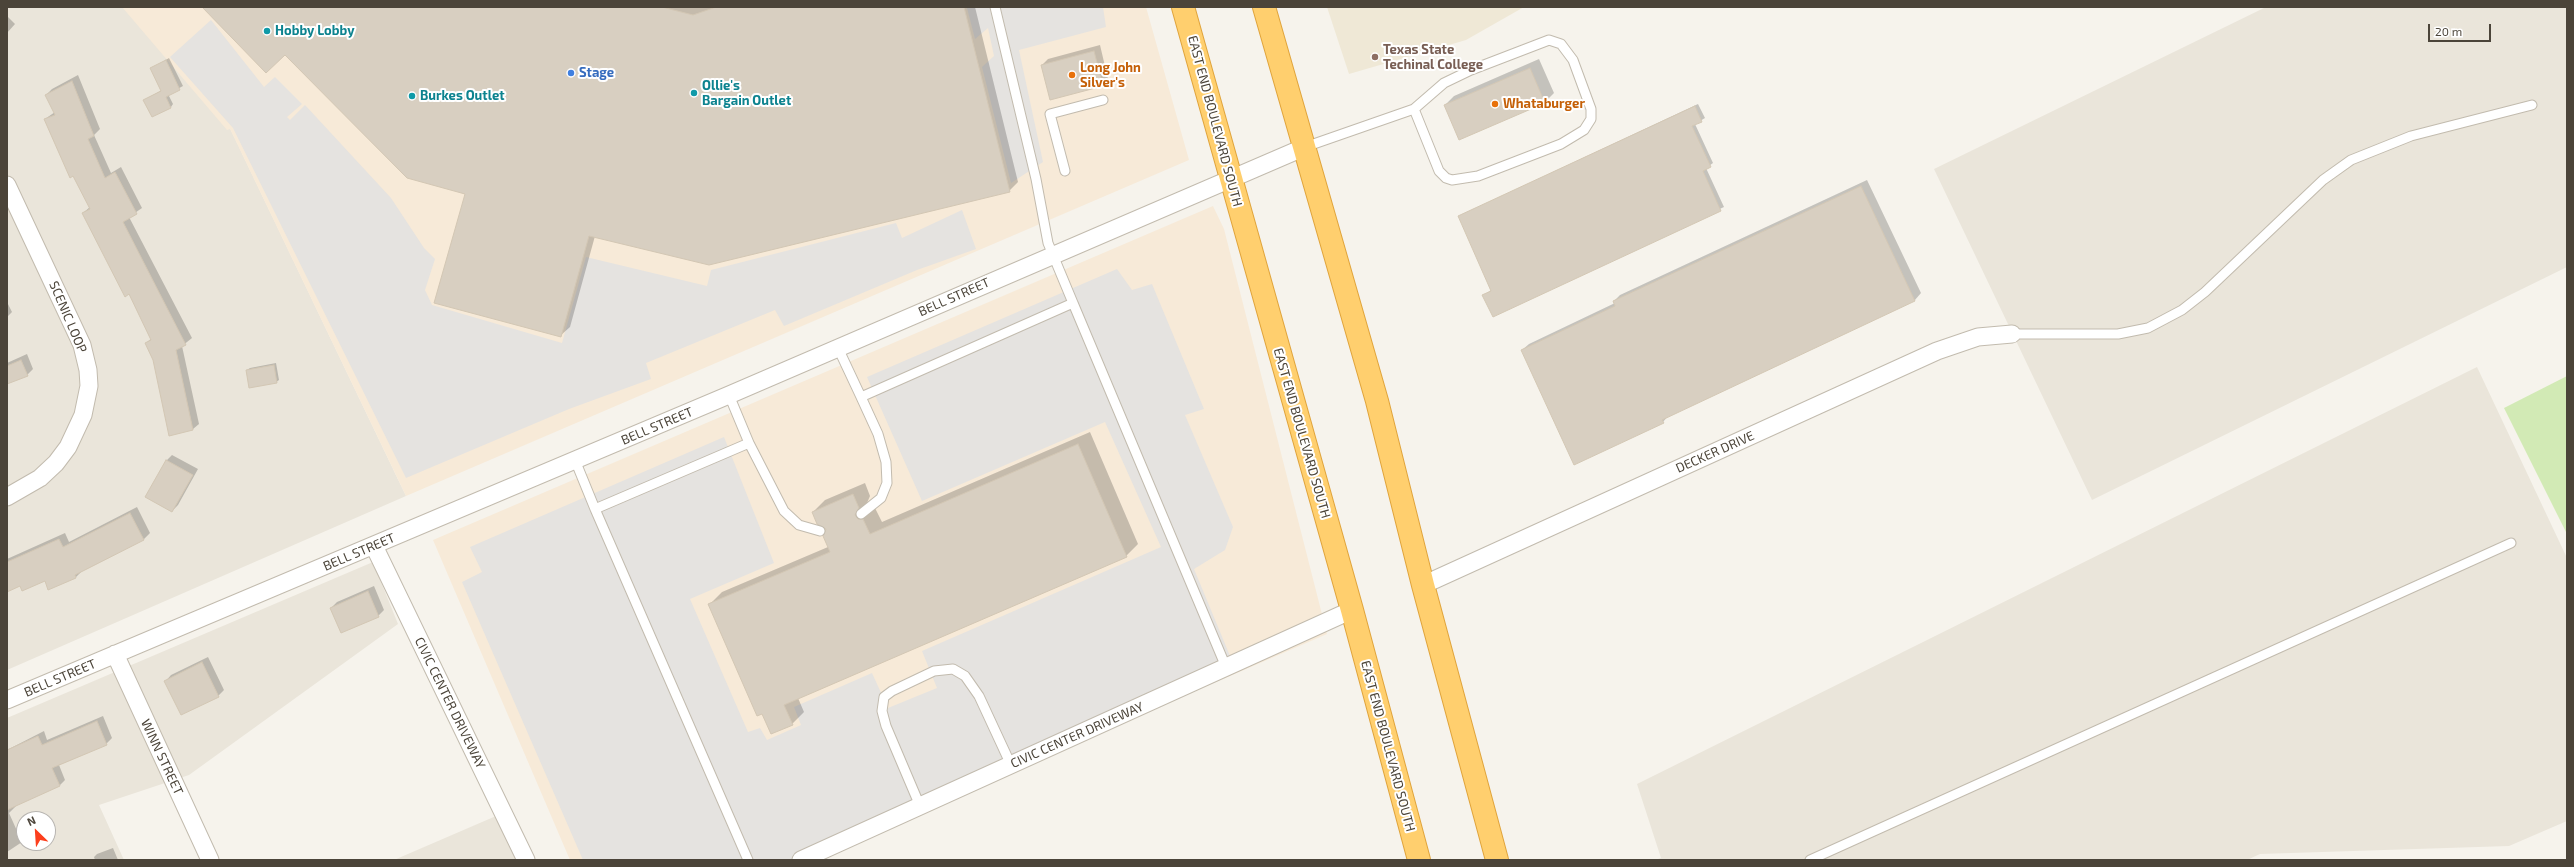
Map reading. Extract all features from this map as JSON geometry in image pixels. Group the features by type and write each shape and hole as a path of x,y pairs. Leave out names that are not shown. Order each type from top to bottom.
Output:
{"highway":[{"name":"EAST END BOULEVARD SOUTH","path":"1183,7 1352,610 1419,860"},
{"path":"1264,7 1378,401 1423,585 1497,860"}],"street":[{"name":"BELL STREET","path":"7,700 729,395 1052,254 1305,147"},
{"name":"SCENIC LOOP","path":"7,185 82,345 89,386 83,415 68,447 56,463 40,478 7,498"},
{"name":"DECKER DRIVE","path":"1423,585 1937,351 1978,337 2012,334"},
{"name":"CIVIC CENTER DRIVEWAY","path":"374,546 526,860"},
{"name":"CIVIC CENTER DRIVEWAY","path":"801,860 1352,610"},
{"name":"WINN STREET","path":"115,654 210,860"}],"lane":[{"path":"995,7 1036,179 1048,243 1226,667"},
{"path":"1305,147 1414,109 1444,83 1471,70 1541,42 1555,40 1566,49 1573,60 1591,109 1591,119 1584,130 1561,144 1478,176 1452,180 1446,178 1436,167 1414,109"},
{"path":"1065,172 1050,114 1103,100"},
{"path":"2012,334 2118,334 2148,328 2182,310 2205,292 2323,180 2351,160 2411,136 2532,105"},
{"path":"861,397 1073,303"},
{"path":"838,348 878,434 886,462 887,483 881,498 861,514"},
{"path":"729,395 749,443 784,511 799,526 820,531"},
{"path":"595,509 749,443"},
{"path":"575,460 748,860"},
{"path":"1810,860 2511,543"},
{"path":"920,806 886,726 882,711 884,698 892,691 934,671 953,669 965,676 979,696 1011,765"}],"shaded area":[{"path":"7,7 126,7 230,128 406,496 7,670"},
{"path":"122,7 1146,7 1189,160 406,496 230,129 227,130"},
{"path":"1103,7 1106,27 1019,50 1043,162 1011,183 982,67 994,56 988,28 975,39 967,8"},
{"name":"Texas State Techinal College","path":"1327,7 1524,7 1466,40 1349,74"},
{"path":"2266,7 2567,7 2567,267 2092,500 1934,169"},
{"path":"211,20 264,87 275,77 302,104 287,117 290,120 305,105 391,198 424,248 435,259 425,290 432,305 562,343 586,257 707,286 711,270 896,223 902,238 962,210 976,249 917,270 784,326 775,310 646,363 651,379 569,409 406,478 233,128 170,57"},
{"path":"1213,206 1224,229 1327,634 805,860 570,860 433,540"},
{"path":"1117,269 1132,290 1152,284 1204,409 1185,415 1233,527 1225,550 1194,569 1235,668 791,860 583,860 462,582 482,572 470,547 724,437 774,563 690,599 748,732 760,728 767,740 801,725 794,707 872,673 888,708 937,688 922,651 1161,547 1105,422 922,501 867,377"},
{"path":"2477,367 2567,558 2567,821 2509,846 2260,854 2247,860 1655,860 1661,858 1637,784"},
{"path":"373,562 398,624 189,775 99,805 124,860 7,860 7,718"},
{"path":"496,816 517,860 394,860"}],"green space":[{"path":"2567,376 2567,534 2504,408"}],"building":[{"path":"202,7 662,7 693,15 716,7 964,7 1010,192 709,265 589,236 561,337 434,303 465,194 407,178 285,55 266,73"},
{"name":"Long John Silver's","path":"1094,51 1103,86 1050,100 1041,65"},
{"path":"166,60 180,90 166,97 171,108 152,117 143,100 161,91 150,68"},
{"name":"Whataburger","path":"1530,68 1545,103 1459,140 1444,105"},
{"path":"72,81 94,136 88,139 105,178 115,172 137,214 123,222 186,345 176,350 193,430 169,436 153,360 145,343 151,340 129,294 125,297 82,213 90,209 73,176 70,178 44,119 55,115 45,95"},
{"path":"1695,106 1702,122 1692,126 1711,167 1703,171 1721,211 1493,317 1482,295 1491,291 1458,216"},
{"path":"1861,186 1915,301 1662,420 1664,423 1574,465 1521,350 1615,306 1613,301"},
{"path":"21,360 28,376 7,384 7,366"},
{"path":"274,365 277,383 249,388 246,370"},
{"path":"1078,444 1127,557 784,705 793,725 771,734 762,714 757,716 708,604 830,552 823,536 826,529 817,524 812,512 853,494 859,508 855,515 858,519 863,519 870,534"},
{"path":"166,460 193,475 172,512 145,497"},
{"path":"130,513 144,540 75,575 76,578 48,590 45,581 22,591 20,586 7,592 7,562 59,539 63,547"},
{"path":"368,591 379,617 341,633 330,608"},
{"path":"202,662 219,697 181,715 164,681"},
{"path":"97,721 107,745 52,768 60,786 7,810 7,750 38,736 42,745"}],"place":[{"name":"Hobby Lobby","path":"267,31"},
{"name":"Texas State Techinal College","path":"1375,57"},
{"name":"Stage","path":"571,73"},
{"name":"Long John Silver's","path":"1072,75"},
{"name":"Ollie's Bargain Outlet","path":"694,93"},
{"name":"Burkes Outlet","path":"412,96"},
{"name":"Whataburger","path":"1495,104"}]}
